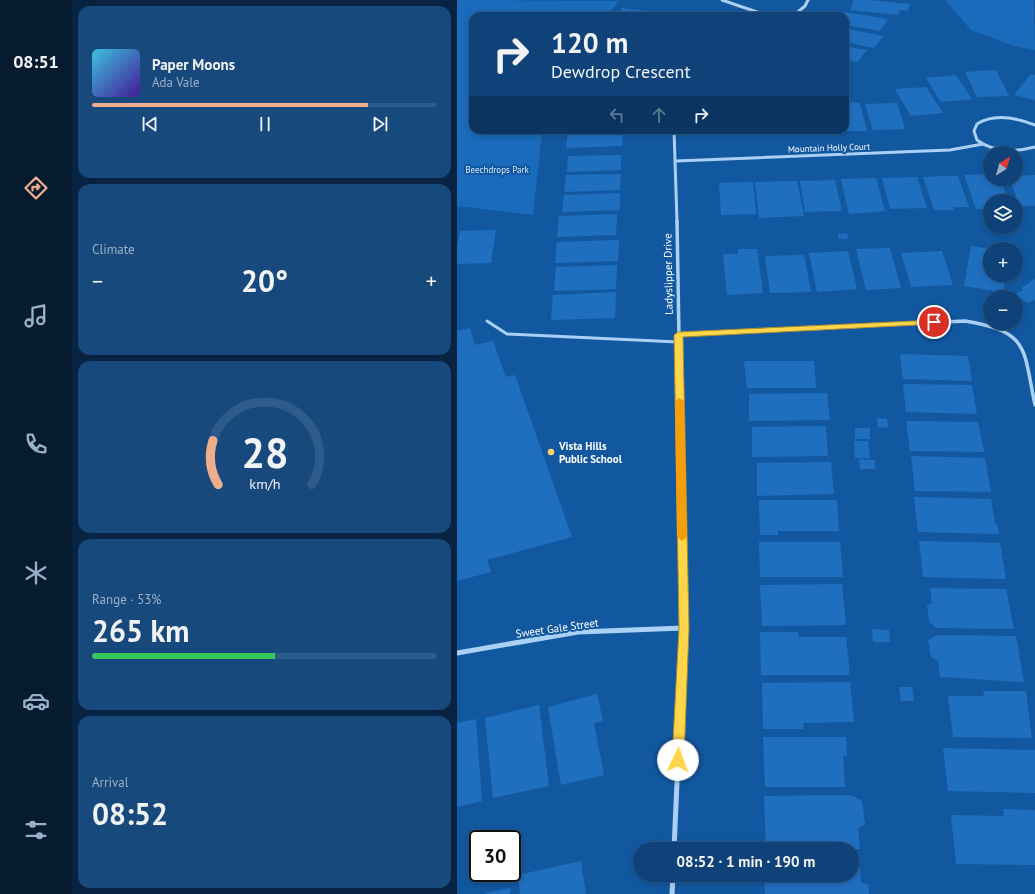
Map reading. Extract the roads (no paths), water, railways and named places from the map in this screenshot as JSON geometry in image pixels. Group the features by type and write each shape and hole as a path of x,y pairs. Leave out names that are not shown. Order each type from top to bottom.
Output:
{"street":[{"path":"722,0 757,12"},
{"path":"798,12 805,6 808,0"},
{"path":"983,144 975,138 973,132 975,126 988,119 1010,117 1035,125"},
{"name":"Ladyslipper Drive","path":"674,134 676,160 684,628 674,842"},
{"name":"Mountain Holly Court","path":"676,160 950,150 983,144 1011,151 1035,147"},
{"path":"678,335 965,321 985,324 1006,333 1018,342 1024,356 1035,405"},
{"name":"Sweet Gale Street","path":"457,653 578,632 684,628"},
{"path":"672,894 673,882"}],"lane":[{"path":"487,321 507,334 678,342"}],"place":[{"name":"Vista Hills Public School","path":"551,452"}],"park label":[{"name":"Beechdrops Park","path":"497,170"}]}
